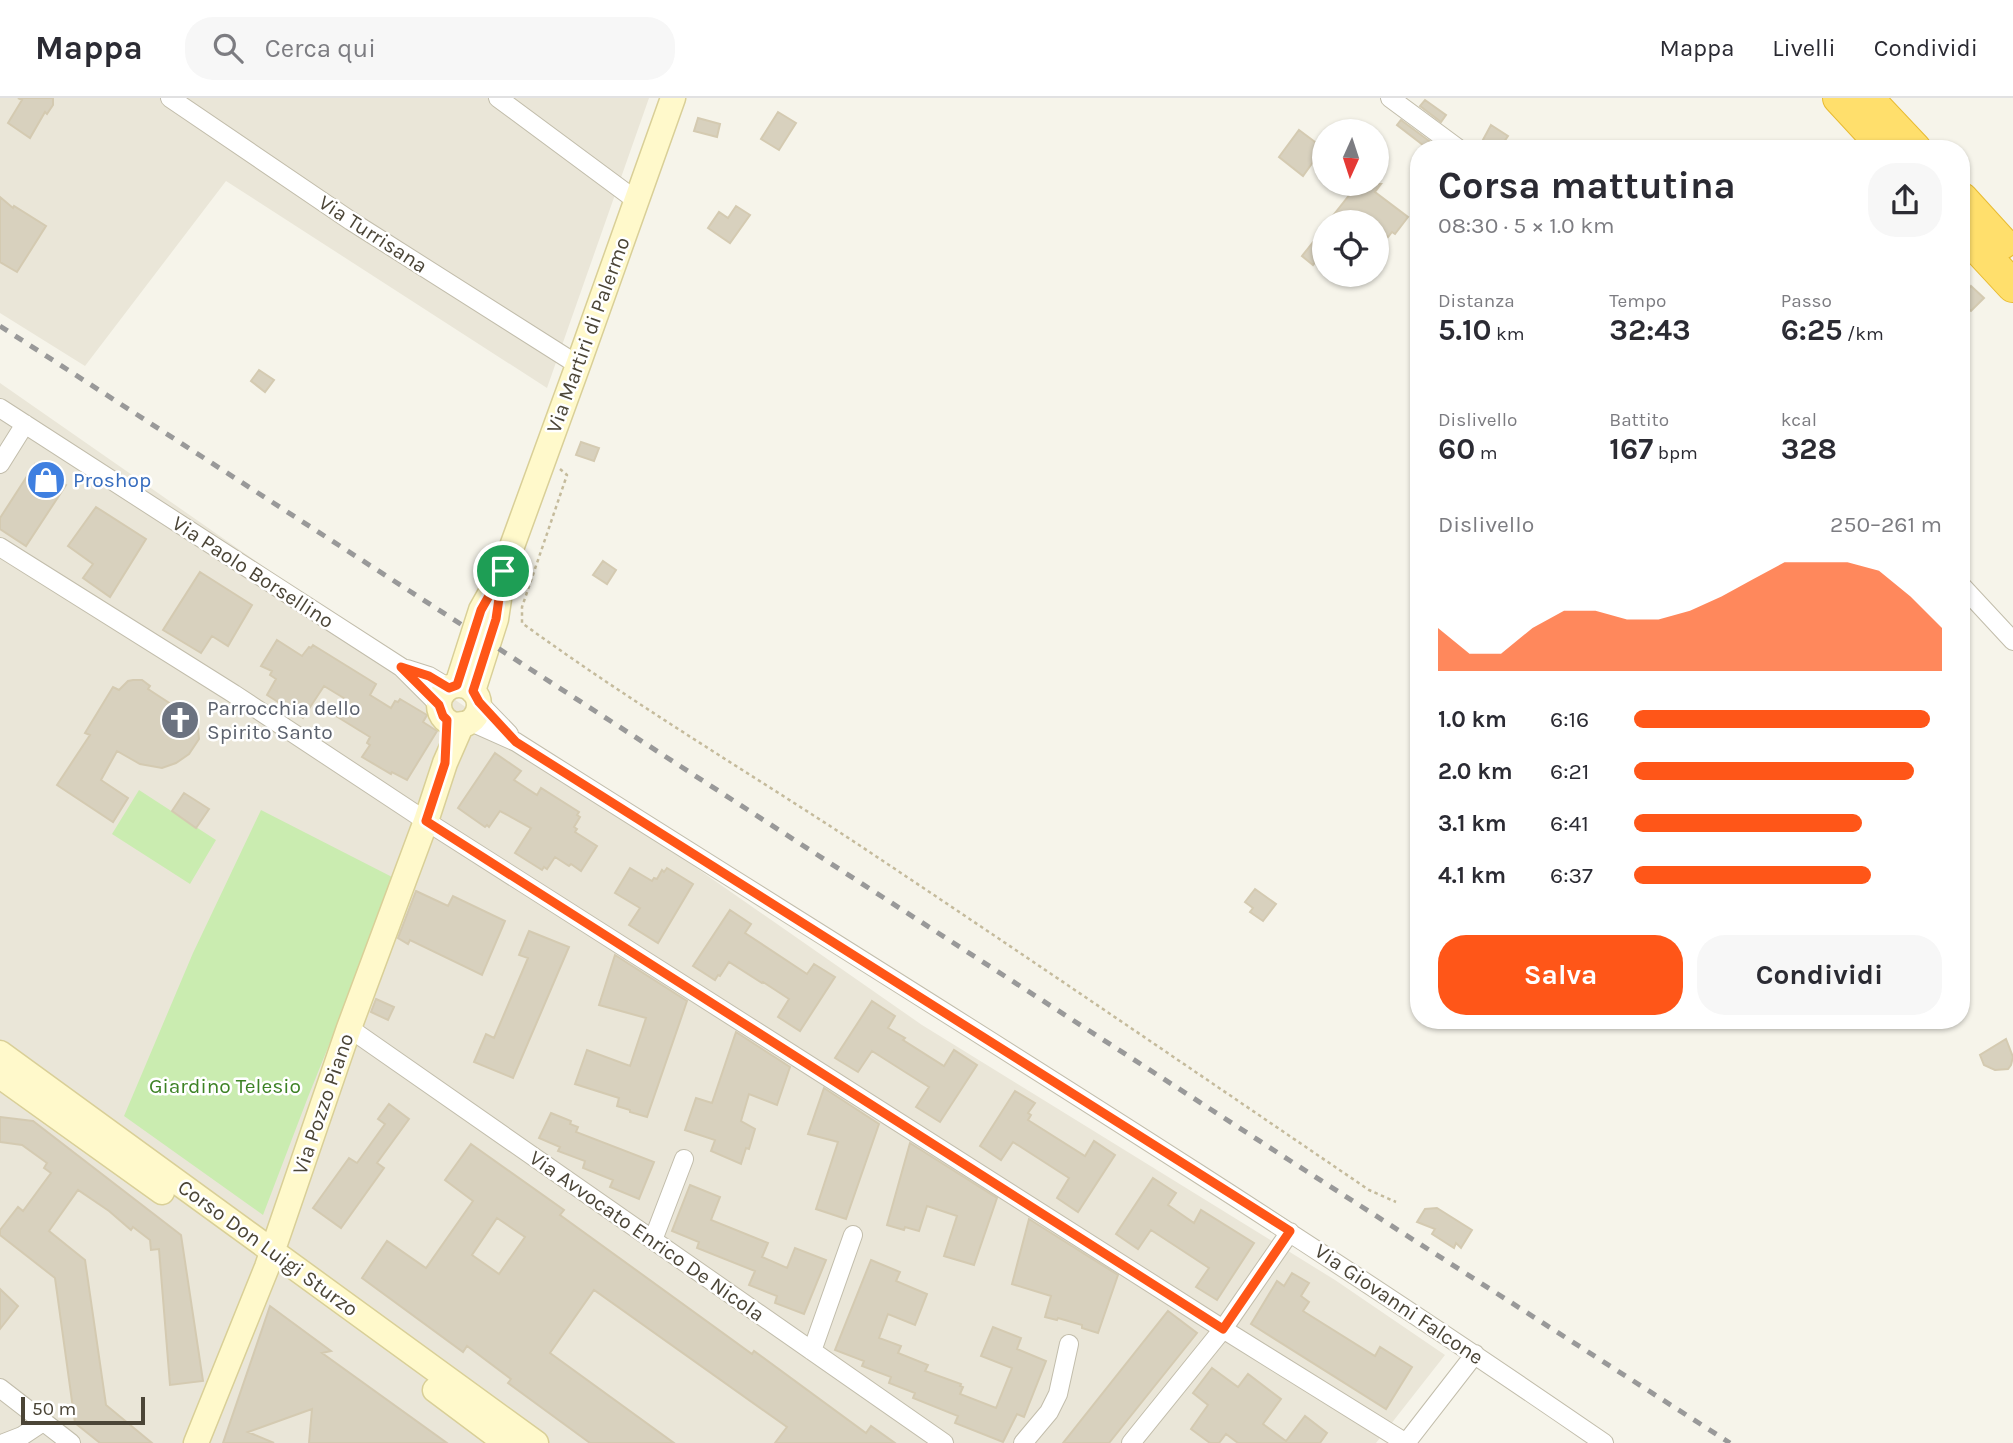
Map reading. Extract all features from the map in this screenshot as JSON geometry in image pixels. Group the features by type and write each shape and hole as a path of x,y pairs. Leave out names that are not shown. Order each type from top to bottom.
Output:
{"highway":[{"path":"1839,98 1878,140"},
{"path":"1867,98 1907,140"},
{"path":"1970,208 2013,254"},
{"path":"1970,240 2013,286"}],"street":[{"name":"Via Turrisana","path":"170,98 351,220 578,365"},
{"path":"498,98 637,201"},
{"name":"Via Martiri di Palermo","path":"503,571 673,98"},
{"path":"1390,98 1447,140"},
{"name":"Via Paolo Borsellino","path":"0,408 459,705"},
{"path":"0,464 25,424"},
{"path":"0,547 234,694 426,821 1223,1329 1406,1443 1475,1354"},
{"name":"Via Pozzo Piano","path":"196,1443 269,1259 349,1028 426,821 445,763 459,705 496,619 503,571"},
{"path":"1970,595 2013,641"},
{"name":"Via Giovanni Falcone","path":"459,705 1290,1231 1604,1443"},
{"name":"Via Avvocato Enrico De Nicola","path":"349,1028 944,1443"},
{"name":"Corso Don Luigi Sturzo","path":"0,1053 506,1443"},
{"name":"Corso Don Luigi Sturzo","path":"0,1076 536,1443"},
{"path":"653,1240 684,1159"},
{"path":"1131,1443 1223,1329 1290,1231"},
{"path":"812,1351 853,1235"},
{"path":"1023,1443 1049,1412 1058,1394 1069,1344"},
{"path":"0,1388 71,1443"},
{"path":"4,1443 22,1436 43,1422"}],"path":[{"path":"543,457 567,475 522,607 522,624 586,669 1053,974 1369,1190 1396,1202"}],"shaded area":[{"path":"0,98 649,98 547,388 226,181 85,366 0,313"},
{"path":"0,383 922,1025 1335,1280 1445,1355 1376,1443 0,1443"}],"green space":[{"path":"139,790 216,840 190,884 112,834"},
{"name":"Giardino Telesio","path":"261,810 396,879 263,1215 124,1116 193,953"}],"building":[{"path":"18,98 53,98 53,105 47,114 45,112 30,138 8,123 22,100"},
{"path":"1425,100 1446,115 1441,122 1420,106"},
{"path":"778,112 796,123 779,150 761,139"},
{"path":"698,118 720,124 717,137 694,131"},
{"path":"1401,120 1428,140 1416,140 1397,125"},
{"path":"1491,125 1508,136 1505,140 1483,140"},
{"path":"1299,130 1312,140 1312,163 1303,176 1279,157"},
{"path":"1349,196 1380,196 1408,217 1395,234 1392,232 1389,236 1389,210 1337,210"},
{"path":"0,197 13,208 14,206 46,226 17,272 0,262"},
{"path":"736,206 750,215 730,243 708,228 719,212 728,218"},
{"path":"1312,243 1312,264 1302,256"},
{"path":"1970,287 1984,298 1971,311 1970,310"},
{"path":"259,370 274,380 265,392 251,381"},
{"path":"581,442 599,448 594,461 576,455"},
{"path":"35,464 66,485 26,546 0,529 0,518"},
{"path":"96,507 146,539 110,597 83,578 93,564 68,546"},
{"path":"603,561 616,570 607,584 593,575"},
{"path":"200,572 252,605 228,646 212,636 201,653 163,630"},
{"path":"277,640 302,656 313,645 376,684 370,695 391,708 395,701 400,699 427,715 423,722 437,731 407,780 362,757 370,745 367,743 370,737 336,716 347,700 324,686 303,718 267,695 276,679 270,675 272,671 261,666"},
{"path":"133,680 142,680 150,686 148,689 194,719 192,723 198,729 199,739 189,754 162,768 140,764 117,751 101,780 128,798 113,822 57,785 90,735 85,733 113,687 119,690"},
{"path":"495,753 521,771 514,780 537,795 541,788 579,812 575,832 597,846 581,871 555,857 547,869 544,867 542,870 515,853 531,828 500,811 489,827 485,827 458,808"},
{"path":"184,793 209,809 196,828 172,811"},
{"path":"630,868 652,881 667,868 693,884 658,943 629,925 640,908 615,893"},
{"path":"1255,889 1276,904 1263,921 1250,912 1253,908 1245,902"},
{"path":"416,891 448,906 453,896 505,921 482,975 410,940 408,944 398,938"},
{"path":"730,910 751,924 745,933 807,974 814,964 835,977 800,1031 778,1017 789,999 763,982 729,962 715,980 693,966"},
{"path":"529,931 569,947 513,1078 474,1062 486,1034 494,1038 528,958 519,955"},
{"path":"615,955 687,1001 647,1117 617,1106 619,1098 575,1084 587,1050 630,1066 646,1018 599,1005"},
{"path":"376,999 394,1007 388,1020 371,1012"},
{"path":"872,1001 895,1016 888,1028 944,1066 954,1050 977,1065 940,1122 916,1107 929,1087 872,1051 858,1072 835,1058"},
{"path":"736,1032 790,1067 777,1105 749,1094 741,1121 755,1129 741,1164 711,1151 715,1140 685,1130 696,1098 712,1103"},
{"path":"2006,1039 2013,1057 2008,1069 1995,1070 1984,1065 1980,1055"},
{"path":"824,1088 879,1124 846,1219 816,1209 838,1142 808,1134"},
{"path":"1015,1091 1035,1103 1028,1113 1031,1115 1028,1120 1085,1156 1094,1141 1115,1155 1078,1212 1057,1198 1069,1178 1013,1142 1001,1160 980,1146"},
{"path":"389,1104 409,1119 377,1163 384,1168 341,1228 313,1208 349,1158 357,1163 385,1124 378,1119"},
{"path":"551,1113 571,1121 570,1124 578,1127 576,1132 654,1162 639,1199 610,1187 613,1180 583,1168 585,1161 558,1151 560,1147 539,1138"},
{"path":"0,1117 33,1121 181,1235 203,1381 170,1385 159,1249 151,1250 150,1240 133,1227 131,1230 78,1190 49,1231 85,1260 106,1405 152,1443 100,1443 75,1423 55,1278 0,1235 0,1230 18,1207 23,1211 51,1173 44,1168 47,1163 22,1145 0,1142"},
{"path":"910,1143 997,1198 974,1265 944,1256 957,1216 927,1206 919,1231 887,1225"},
{"path":"471,1144 564,1210 560,1215 752,1354 754,1351 866,1433 871,1426 895,1443 775,1443 787,1427 594,1290 550,1353 674,1443 590,1443 508,1383 511,1379 467,1346 463,1352 362,1278 387,1241 426,1268 473,1201 445,1180","holes":["497,1218 525,1237 499,1274 472,1255"]},
{"path":"1153,1178 1176,1193 1168,1205 1194,1223 1201,1210 1254,1243 1217,1300 1196,1287 1209,1268 1151,1230 1138,1249 1116,1234"},
{"path":"690,1185 720,1197 711,1220 768,1243 762,1257 787,1268 795,1248 826,1260 804,1314 775,1303 777,1296 749,1285 755,1271 697,1248 699,1242 672,1231"},
{"path":"1437,1208 1472,1230 1461,1248 1456,1243 1454,1248 1432,1234 1435,1229 1417,1222 1425,1209"},
{"path":"1029,1219 1118,1275 1098,1333 1082,1328 1082,1325 1045,1317 1051,1296 1012,1284"},
{"path":"871,1260 900,1272 896,1281 927,1294 915,1325 888,1314 879,1338 901,1346 898,1353 928,1365 925,1371 961,1384 963,1387 960,1394 996,1408 1012,1368 981,1356 993,1327 1021,1338 1017,1349 1046,1361 1024,1417 1017,1414 1003,1442 955,1423 958,1416 913,1398 915,1393 889,1383 891,1377 862,1366 864,1361 835,1350"},
{"path":"1292,1273 1309,1283 1301,1296 1309,1302 1303,1311 1375,1356 1380,1347 1412,1367 1386,1409 1251,1324 1277,1281 1284,1286"},
{"path":"0,1289 18,1306 0,1329"},
{"path":"270,1306 331,1351 322,1353 447,1443 309,1443 312,1409 248,1432 274,1443 223,1443"},
{"path":"1168,1311 1197,1333 1109,1443 1063,1443"},
{"path":"1212,1368 1238,1387 1248,1374 1281,1399 1263,1424 1286,1441 1305,1416 1327,1433 1320,1443 1238,1443 1226,1434 1219,1443 1210,1443 1191,1429 1208,1405 1193,1393"}],"railway":[{"path":"0,326 1730,1443"}],"place":[{"name":"Proshop","path":"46,480"},
{"name":"Parrocchia dello Spirito Santo","path":"180,720"}],"route":[{"path":"503,571 496,619 473,691 479,702 516,742 1290,1231 1223,1329 426,821 445,763 447,720 439,705 401,667 429,676 449,688 457,685 481,610 503,571"}]}
